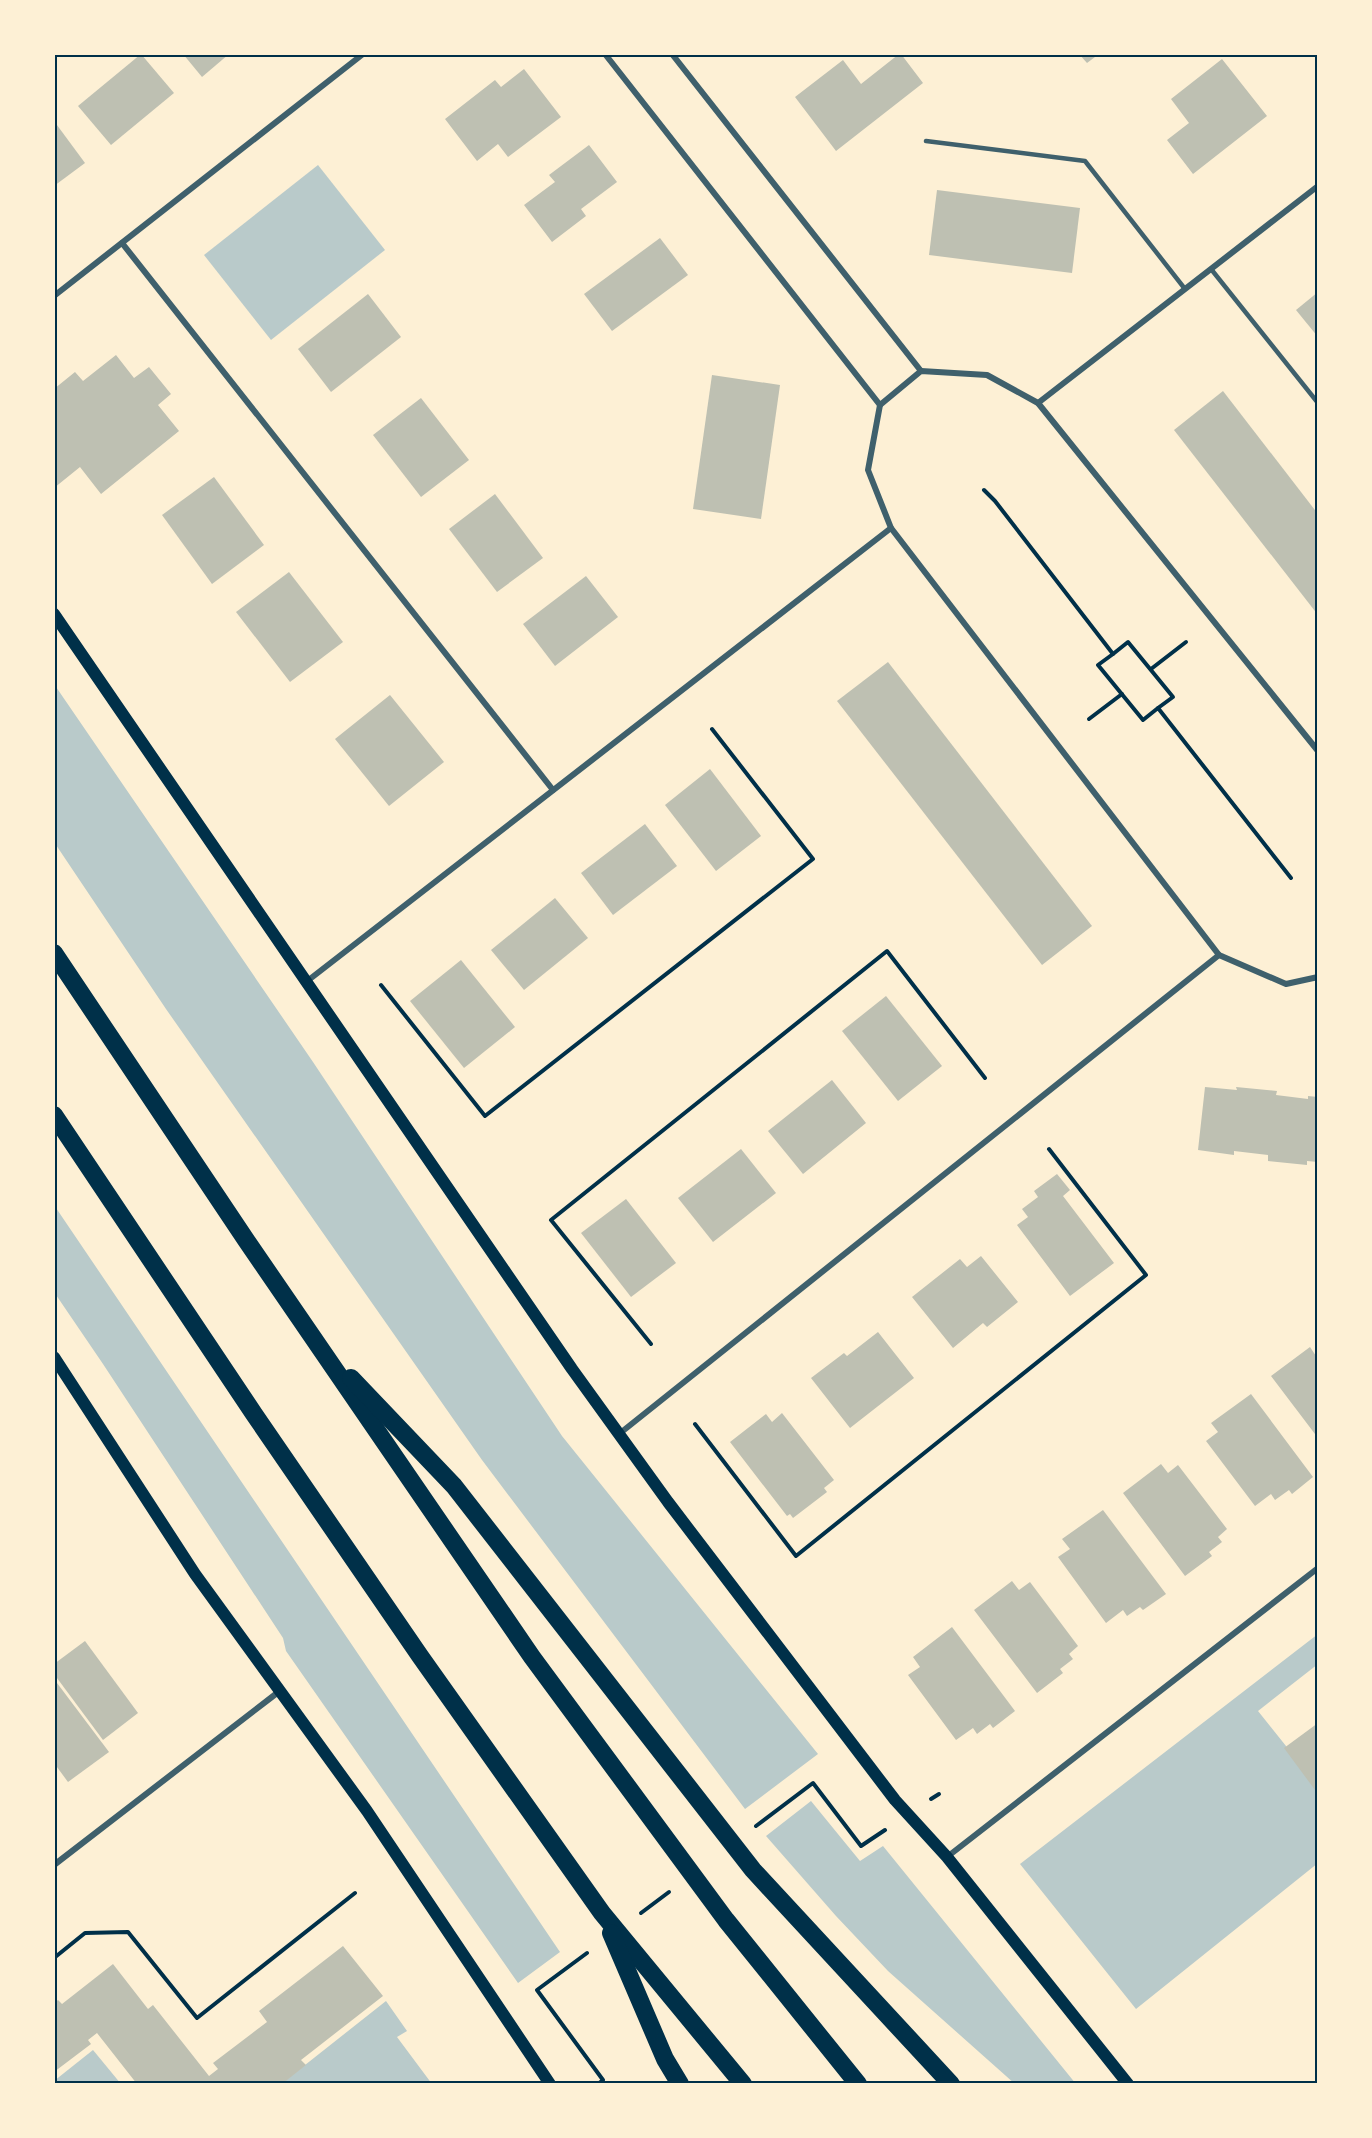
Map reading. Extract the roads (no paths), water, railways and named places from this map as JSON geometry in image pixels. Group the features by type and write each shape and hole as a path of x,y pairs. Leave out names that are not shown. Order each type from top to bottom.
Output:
{"highway":[{"path":"54,953 313,1339 532,1657 726,1920 858,2084"},
{"path":"54,1115 260,1424 420,1656 602,1913 743,2084"},
{"path":"313,1339 454,1486 753,1870 951,2084"},
{"path":"602,1913 665,2059 680,2084"}],"main road":[{"path":"54,614 572,1369 668,1502 895,1800 947,1857 1128,2084"},
{"path":"54,1357 195,1574 367,1811 550,2084"}],"street":[{"path":"54,296 353,57 363,54"},
{"path":"605,54 880,405"},
{"path":"672,54 921,371"},
{"path":"1038,403 1318,186"},
{"path":"122,243 553,790"},
{"path":"1318,751 1038,403 987,375 921,371 880,405 868,470 891,528 1220,955 1286,984 1318,977"},
{"path":"306,982 891,528"},
{"path":"619,1434 1220,955"},
{"path":"947,1857 1318,1568"},
{"path":"54,1865 280,1690"}],"lane":[{"path":"926,141 1085,161 1185,289"},
{"path":"1211,269 1318,403"}]}
